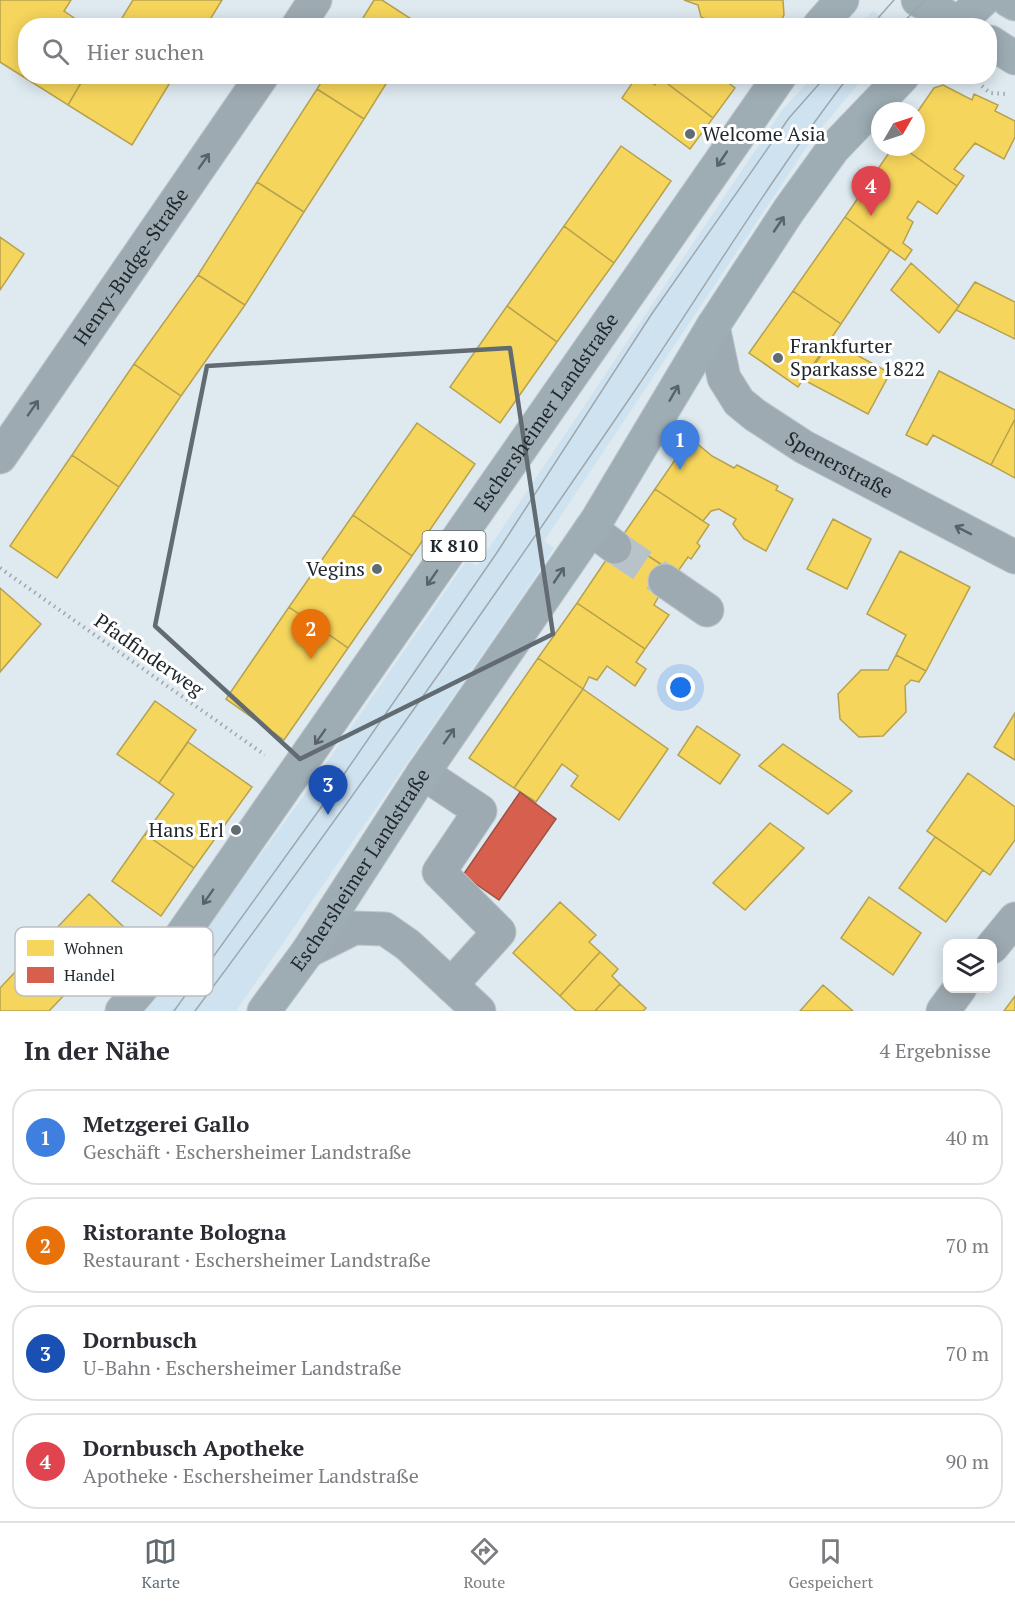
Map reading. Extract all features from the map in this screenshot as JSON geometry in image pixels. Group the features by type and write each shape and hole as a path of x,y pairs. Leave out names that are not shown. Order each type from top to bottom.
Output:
{"main road":[{"path":"826,18 842,0"},
{"path":"918,0 949,18"},
{"path":"965,18 983,0"},
{"path":"1008,0 1015,3"},
{"path":"997,46 1015,58"},
{"name":"Eschersheimer Landstraße","path":"187,927 774,84"},
{"name":"Eschersheimer Landstraße","path":"264,1011 308,951 423,773 603,538 713,326 783,219 833,149 895,84"},
{"name":"Eschersheimer Landstraße","path":"122,1011 134,996"}],"street":[{"path":"303,18 315,0"},
{"name":"Henry-Budge-Straße","path":"0,456 256,84"},
{"name":"Spenerstraße","path":"713,326 723,378 739,402 755,415 804,447 1015,557"},
{"path":"665,581 707,610"},
{"path":"423,773 480,811 439,872 500,932 452,985"},
{"path":"997,942 1015,919"},
{"path":"308,951 354,928 385,929 408,945 478,1011"},
{"path":"943,1011 956,993"}],"path":[{"path":"982,87 990,93 1015,95"},
{"name":"Pfadfinderweg","path":"0,568 271,759"}],"highlighted area":[{"path":"510,348 553,634 300,759 155,626 207,366"}],"shaded area":[{"path":"873,11 884,18 866,18"},
{"path":"806,84 858,84 812,139 544,541 554,548 527,589 236,1011 146,1011 157,996 213,996 213,927 208,927 303,797 467,560 477,566 783,109"}],"building: Wohnen":[{"path":"0,0 71,0 64,11 74,18 18,18 18,73 0,62"},
{"path":"133,0 222,0 211,18 122,18"},
{"path":"374,0 382,0 410,18 363,18"},
{"path":"684,0 783,0 784,15 782,18 703,18 698,5"},
{"path":"35,84 80,84 68,105"},
{"path":"80,84 169,84 132,145 68,105"},
{"path":"320,84 386,84 364,119 317,89"},
{"path":"632,84 668,84 713,118 690,149 622,98"},
{"path":"668,84 730,84 735,88 713,118"},
{"path":"943,85 972,100 974,94 998,105 995,111 1015,121 1015,137 1004,159 975,143 954,169 964,176 957,186 915,156 925,156 924,102 934,88"},
{"path":"317,89 364,119 304,212 257,182"},
{"path":"621,146 671,181 614,263 564,226"},
{"path":"887,156 915,156 957,186 937,214 918,201 907,218 913,222 903,243 912,250 905,260 845,217"},
{"path":"257,182 304,212 245,305 198,275"},
{"path":"845,217 890,250 841,324 793,291"},
{"path":"564,226 614,263 557,342 507,306"},
{"path":"0,237 24,254 0,290"},
{"path":"911,263 959,306 939,333 891,290"},
{"path":"198,275 245,305 181,396 134,364"},
{"path":"975,282 1015,302 1015,339 956,310"},
{"path":"793,291 841,324 798,387 749,353"},
{"path":"507,306 557,342 500,423 450,387"},
{"path":"831,341 890,373 868,414 804,380"},
{"path":"134,364 181,396 119,487 72,455"},
{"path":"939,371 1015,410 1015,419 991,465 933,435 927,445 906,435"},
{"path":"1015,419 1015,478 991,465"},
{"path":"417,423 475,464 412,556 353,515"},
{"path":"694,441 712,456 734,468 737,465 778,486 776,490 793,499 766,551 744,539 733,524 736,519 719,509 711,511 703,521 655,489 686,444"},
{"path":"72,455 119,487 57,578 10,546"},
{"path":"655,489 709,525 697,543 700,546 691,559 688,557 676,574 621,538"},
{"path":"353,515 412,556 348,648 289,607"},
{"path":"833,519 871,539 847,589 807,569"},
{"path":"621,538 672,572 654,605 669,615 645,649 577,603"},
{"path":"900,551 970,587 926,671 896,655 906,635 867,614"},
{"path":"0,588 41,624 0,672"},
{"path":"577,603 645,649 636,662 646,669 635,686 607,666 597,680 589,677 583,689 538,658"},
{"path":"289,607 348,648 284,740 226,699"},
{"path":"896,655 926,671 919,682 911,680 905,686 906,712 883,736 859,737 840,719 838,694 861,670 888,670"},
{"path":"538,658 583,689 514,788 469,758"},
{"path":"583,689 668,749 619,820 571,786 578,776 562,764 536,802 514,788"},
{"path":"155,701 196,730 159,783 117,754"},
{"path":"1015,713 1015,760 994,747"},
{"path":"697,726 740,755 720,784 678,755"},
{"path":"188,742 252,787 194,868 145,834 174,794 159,783"},
{"path":"783,744 852,791 828,814 759,766"},
{"path":"968,773 1015,807 1015,840 990,875 927,831"},
{"path":"770,823 804,848 745,910 713,883"},
{"path":"145,834 194,868 161,916 112,881"},
{"path":"935,837 983,870 946,922 899,888"},
{"path":"89,894 124,927 58,927"},
{"path":"869,897 921,933 893,975 841,938"},
{"path":"560,902 596,935 589,942 600,952 560,996 513,953"},
{"path":"600,952 618,969 612,976 620,984 595,1011 576,1011 560,996"},
{"path":"15,972 15,996 63,996 49,1011 0,1011 0,988"},
{"path":"620,984 646,1008 643,1011 595,1011"},
{"path":"823,985 853,1011 800,1011"},
{"path":"1015,996 1015,1011 1004,1011"}],"building: Handel":[{"path":"520,792 556,819 499,900 463,875"}],"tunnel":[{"path":"615,547 665,581"}],"tram line":[{"path":"878,18 894,0"},
{"path":"907,18 926,0"},
{"path":"213,957 322,806 496,554 651,315 789,118 819,84"},
{"path":"213,986 364,780 474,624 636,389 766,191 843,84"},
{"path":"174,1011 185,996"},
{"path":"195,1011 206,996"}],"place":[{"name":"Welcome Asia","path":"690,134"},
{"name":"Dornbusch Apotheke","path":"871,216"},
{"name":"Frankfurter Sparkasse 1822","path":"778,358"},
{"name":"Metzgerei Gallo","path":"680,470"},
{"name":"Vegins","path":"377,569"},
{"name":"Ristorante Bologna","path":"311,659"},
{"name":"Dornbusch","path":"328,815"},
{"name":"Hans Erl","path":"236,830"}]}
